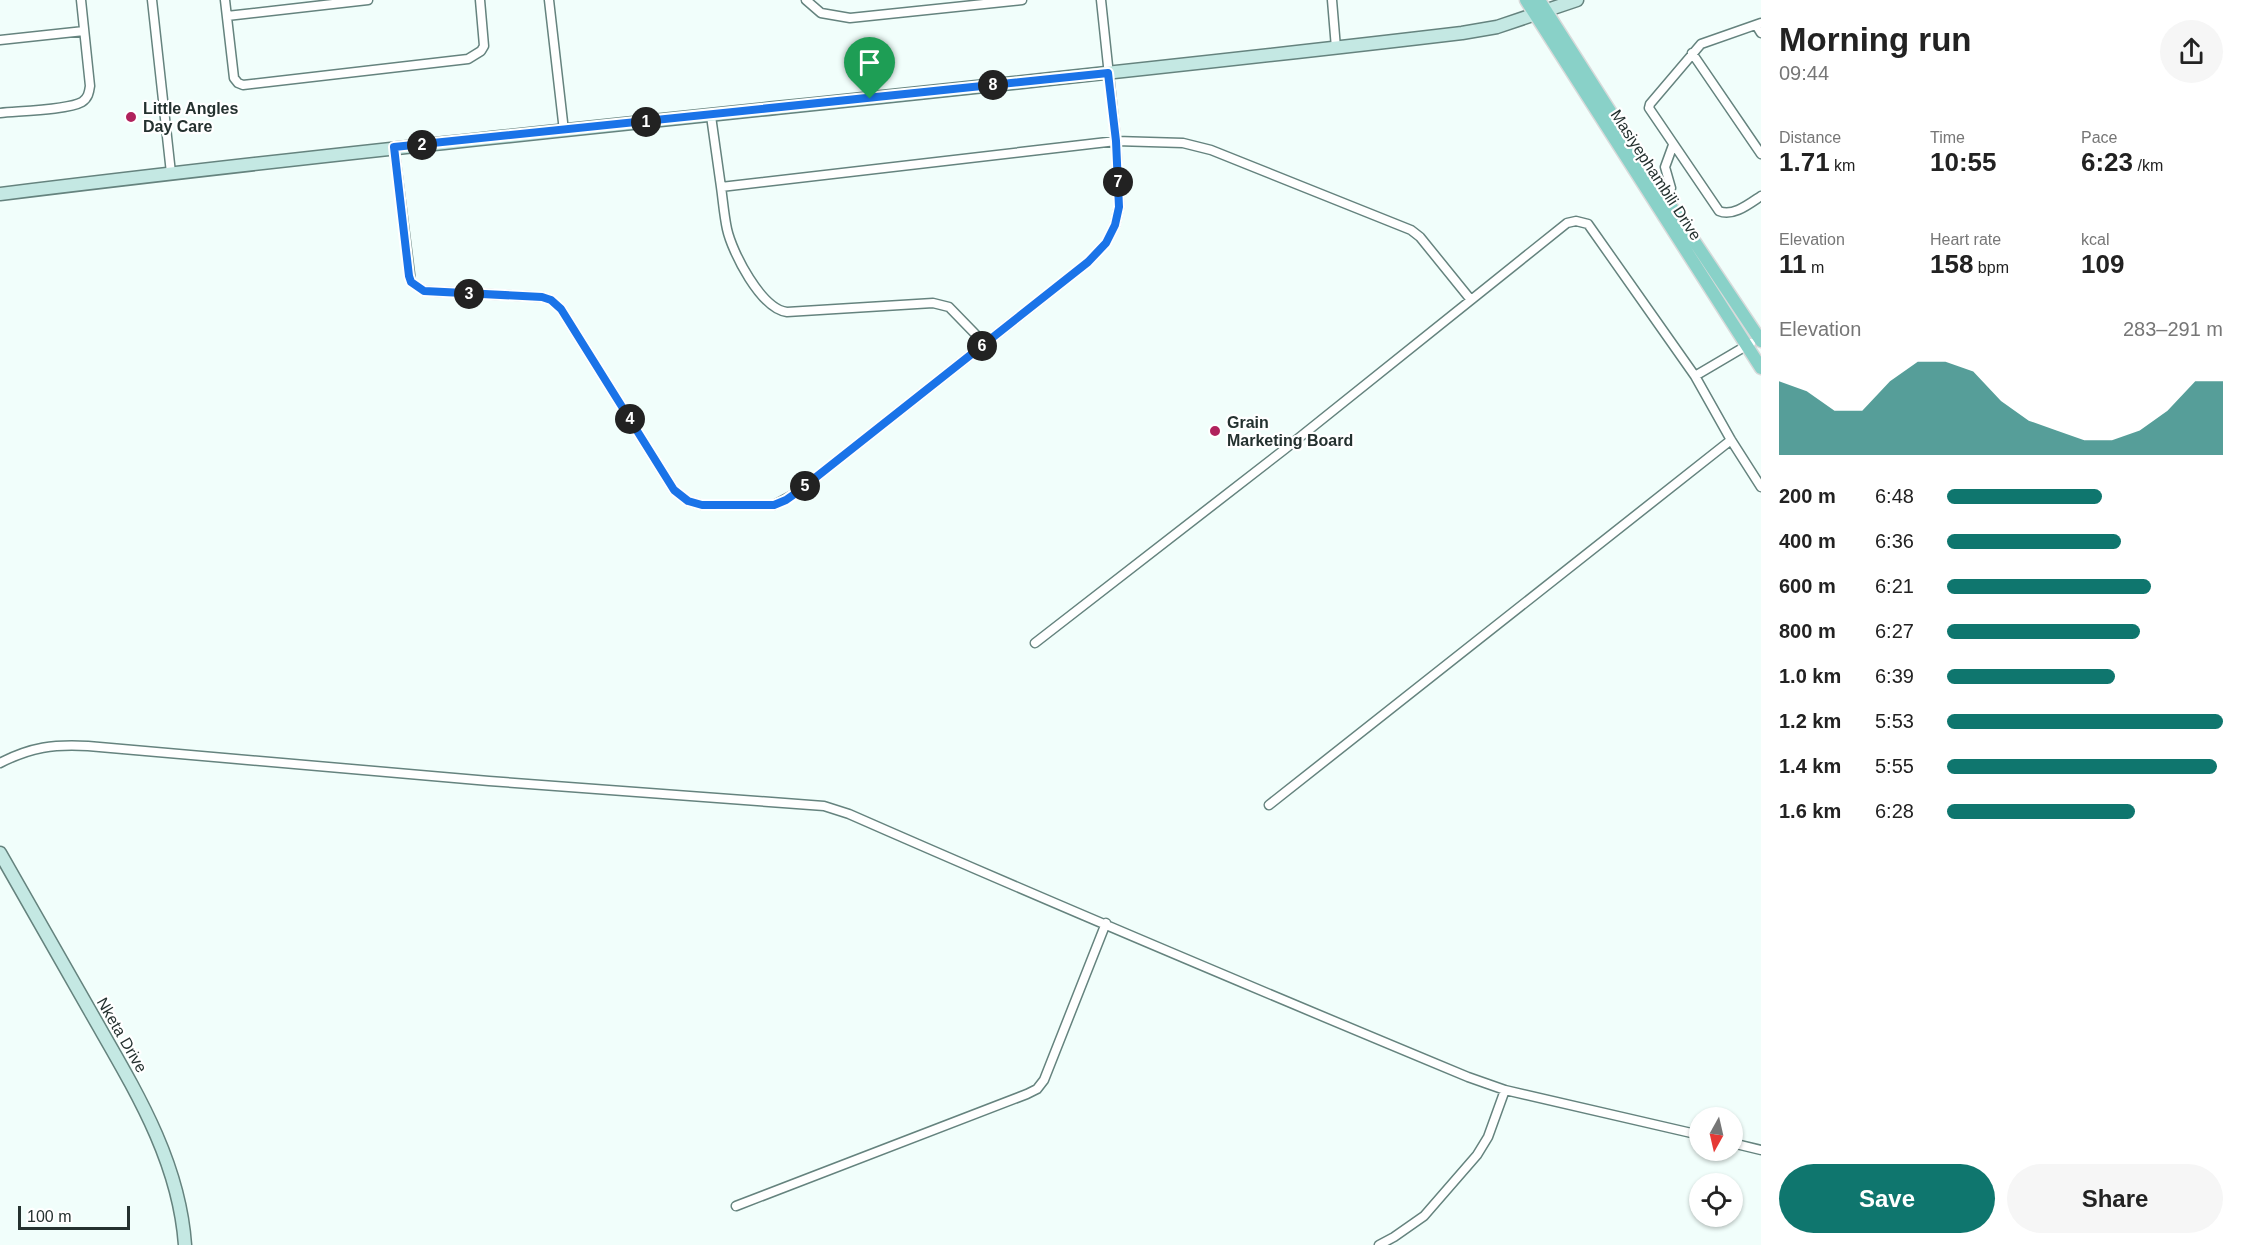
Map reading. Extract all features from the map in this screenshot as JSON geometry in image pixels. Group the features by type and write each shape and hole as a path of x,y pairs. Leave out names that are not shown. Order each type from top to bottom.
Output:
{"main road":[{"name":"Masiyephambili Drive","path":"1526,0 1539,8 1760,339"},
{"name":"Masiyephambili Drive","path":"1539,8 1761,368"}],"street":[{"path":"0,113 69,106 81,102 88,96 90,86 81,0"},
{"path":"152,0 171,173"},
{"path":"225,0 234,78 243,85 468,59 481,51 484,46 480,0"},
{"path":"227,16 368,0"},
{"path":"549,0 564,130"},
{"path":"806,0 822,13 850,18 946,4 1022,0"},
{"path":"394,147 411,282 424,291 542,297 557,304 674,490 688,501 702,505 774,505 786,500 1088,262 1106,243 1115,225 1119,207 1116,141 1101,0"},
{"path":"1332,0 1336,48"},
{"path":"0,194 394,147 711,116 1336,48 1480,30 1539,8 1577,0"},
{"path":"1761,33 1758,24 1704,42 1692,53 1650,106 1650,112 1719,211 1726,214 1733,212 1761,196"},
{"path":"0,40 84,31"},
{"path":"1692,53 1761,154"},
{"path":"711,116 726,228 756,288 774,308 787,312 933,303 949,307 984,344"},
{"path":"721,187 1116,141 1174,142 1211,150 1400,224 1420,237 1471,300"},
{"path":"1666,199 1671,188 1665,167 1673,145"},
{"path":"1035,643 1276,457 1566,223 1588,224 1695,376 1761,487"},
{"path":"1695,376 1760,339"},
{"path":"1269,805 1731,440"},
{"path":"0,763 22,751 42,747 80,745 489,781 797,802 824,806 849,814 998,880 1106,923 1447,1068 1505,1090 1689,1132"},
{"name":"Nketa Drive","path":"0,853 145,1111 175,1184 185,1245"},
{"path":"736,1206 1037,1089 1044,1080 1106,923"},
{"path":"1379,1245 1424,1216 1477,1155 1488,1137 1505,1090"},
{"path":"1743,1146 1761,1150"}],"place":[{"name":"Little Angles Day Care","path":"131,117"},
{"name":"Grain Marketing Board","path":"1215,431"}],"route":[{"path":"1108,73 1116,141 1118,216 1106,243 1088,262 796,493 774,505 702,505 688,501 674,490 561,309 551,300 542,297 424,291 411,282 394,147 870,99 1108,73"}]}
